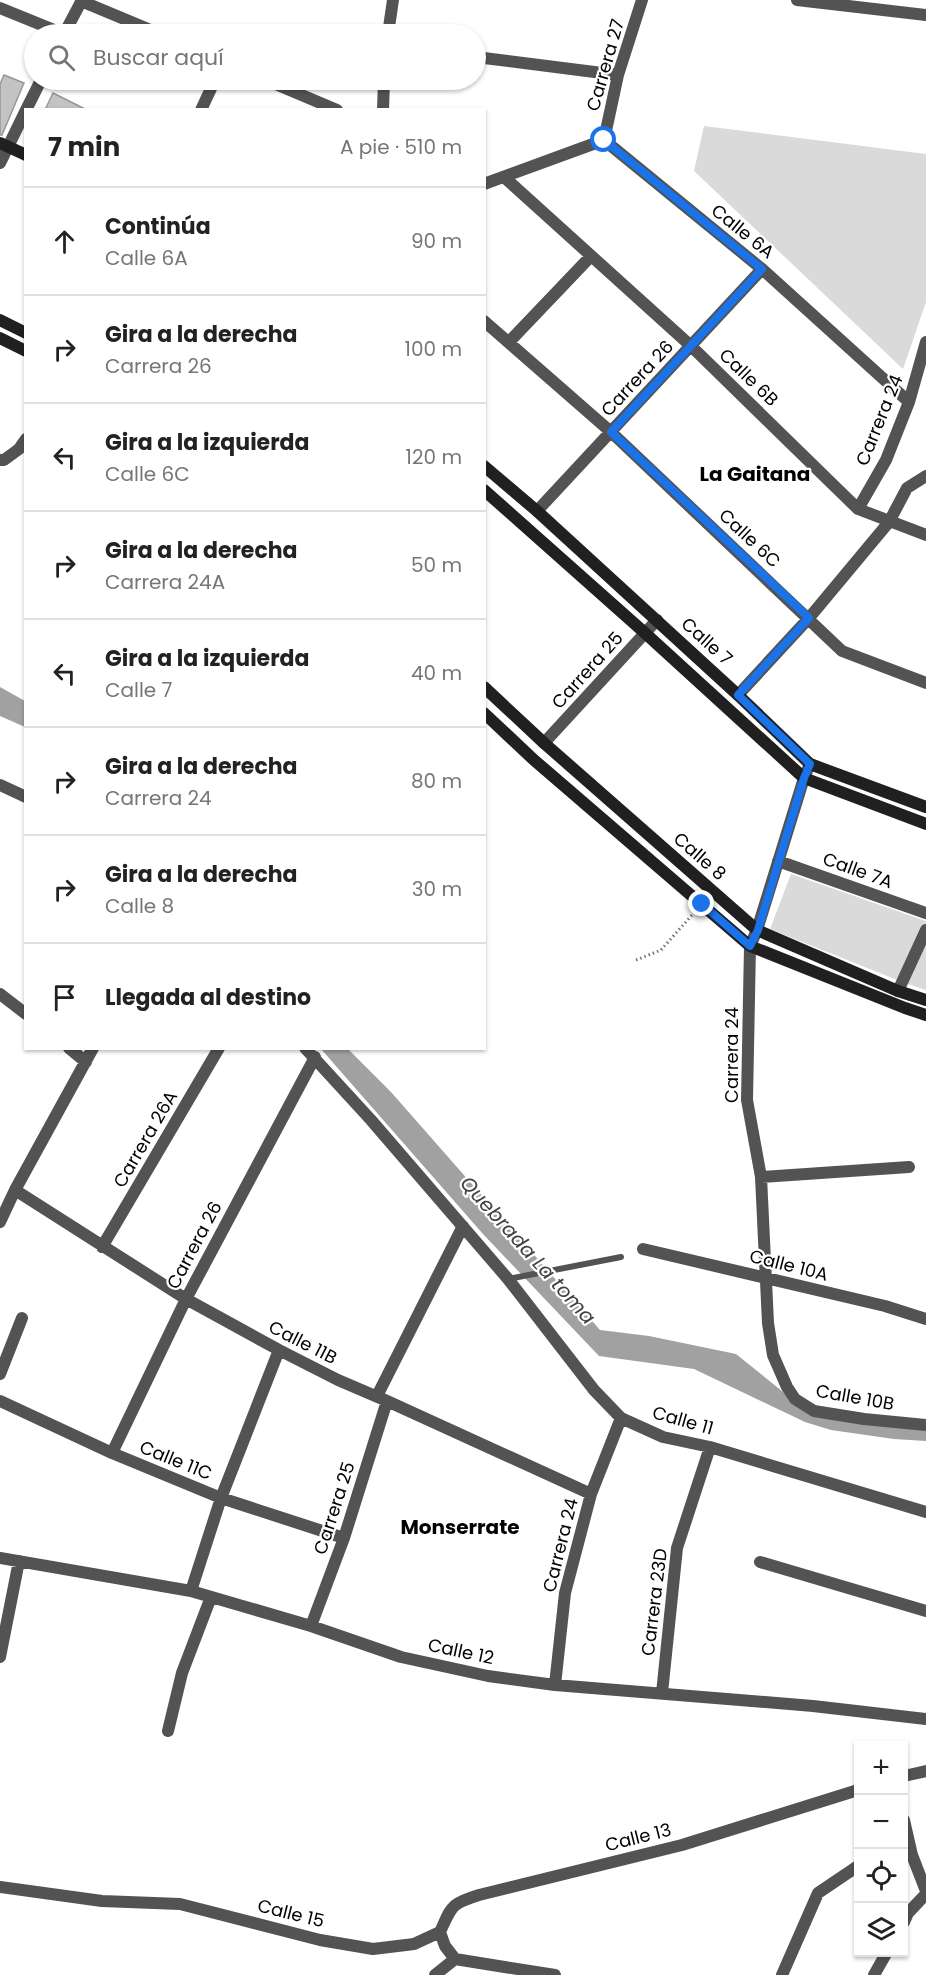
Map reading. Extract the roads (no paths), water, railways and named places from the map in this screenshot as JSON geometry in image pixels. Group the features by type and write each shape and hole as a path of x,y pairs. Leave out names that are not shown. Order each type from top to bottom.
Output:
{"main road":[{"path":"3,145 24,154"},
{"path":"0,320 24,332"},
{"path":"0,338 24,350"},
{"name":"Calle 7","path":"486,468 657,620 810,764 926,807"},
{"name":"Calle 7","path":"486,492 804,778 926,824"},
{"name":"Calle 8","path":"486,689 544,743 758,930 898,992 926,1000"},
{"name":"Calle 8","path":"486,715 534,760 750,946 926,1015"}],"street":[{"path":"389,24 393,0"},
{"name":"Carrera 27","path":"604,140 618,75 642,0"},
{"path":"797,0 926,15"},
{"path":"69,24 82,1 136,24"},
{"path":"0,8 39,24"},
{"path":"486,58 618,75"},
{"path":"27,108 36,90"},
{"path":"202,108 210,90"},
{"path":"290,90 332,108"},
{"path":"383,108 384,90"},
{"path":"0,163 3,145 24,113"},
{"path":"486,183 604,140"},
{"name":"Calle 6A","path":"604,140 762,269 909,402"},
{"name":"Calle 6B","path":"504,177 691,346 858,509 926,535"},
{"path":"509,342 591,256"},
{"name":"Carrera 26","path":"537,511 762,269"},
{"name":"Calle 6C","path":"486,323 611,432 842,651 926,683"},
{"name":"Carrera 24","path":"858,509 886,460 921,376 926,342"},
{"path":"2,460 19,449 24,442"},
{"path":"738,695 809,618 889,522 907,488 926,477"},
{"name":"Carrera 25","path":"544,743 657,620"},
{"name":"Carrera 24","path":"787,1387 773,1355 768,1323 761,1177 747,1100 750,946 758,930 810,764"},
{"path":"0,786 24,796"},
{"name":"Calle 7A","path":"778,861 926,913"},
{"path":"898,992 926,930"},
{"path":"0,994 24,1012"},
{"path":"71,1050 86,1062"},
{"path":"0,1222 15,1190 92,1050"},
{"name":"Carrera 26A","path":"102,1247 218,1050"},
{"name":"Calle 11","path":"307,1050 372,1120 463,1226 508,1279 594,1390 621,1418 663,1437 710,1447 926,1512"},
{"name":"Carrera 26","path":"112,1453 186,1299 315,1057"},
{"path":"761,1177 909,1167"},
{"name":"Calle 11B","path":"15,1190 186,1299 279,1350 338,1380 591,1494"},
{"name":"Carrera 25","path":"311,1626 344,1538 382,1399 463,1226"},
{"name":"Calle 10A","path":"643,1249 885,1306 926,1319"},
{"path":"0,1374 22,1318"},
{"path":"191,1591 221,1498 279,1350"},
{"name":"Calle 10B","path":"787,1387 795,1399 814,1411 926,1425"},
{"name":"Calle 11C","path":"0,1401 112,1453 221,1498 344,1538"},
{"name":"Carrera 24","path":"555,1685 565,1593 591,1494 621,1418"},
{"name":"Carrera 23D","path":"662,1693 677,1548 710,1447"},
{"name":"Calle 12","path":"0,1557 191,1591 311,1626 401,1657 488,1676 555,1685 813,1706 926,1719"},
{"path":"0,1657 19,1561"},
{"path":"760,1562 926,1611"},
{"path":"168,1731 182,1673 211,1597"},
{"path":"908,1775 926,1771"},
{"name":"Calle 13","path":"440,1932 450,1910 458,1901 682,1845 854,1791"},
{"path":"908,1855 926,1893 908,1913"},
{"path":"782,1975 818,1893 854,1869"},
{"name":"Calle 15","path":"0,1887 102,1901 180,1904 320,1940 373,1949 414,1944 440,1932"},
{"path":"440,1932 445,1946 455,1959 555,1975"},
{"path":"874,1975 885,1957"},
{"path":"435,1975 455,1959"}],"lane":[{"path":"508,1279 621,1257"}],"water":[{"path":"0,687 24,700 24,727 0,716"},
{"name":"Quebrada La toma","path":"322,1050 349,1050 391,1092 600,1330 649,1336 736,1354 808,1412 926,1430 926,1441 831,1430 805,1422 694,1369 599,1356 483,1234"}],"district":[{"name":"La Gaitana","path":"755,474"},
{"name":"Monserrate","path":"460,1527"}]}
